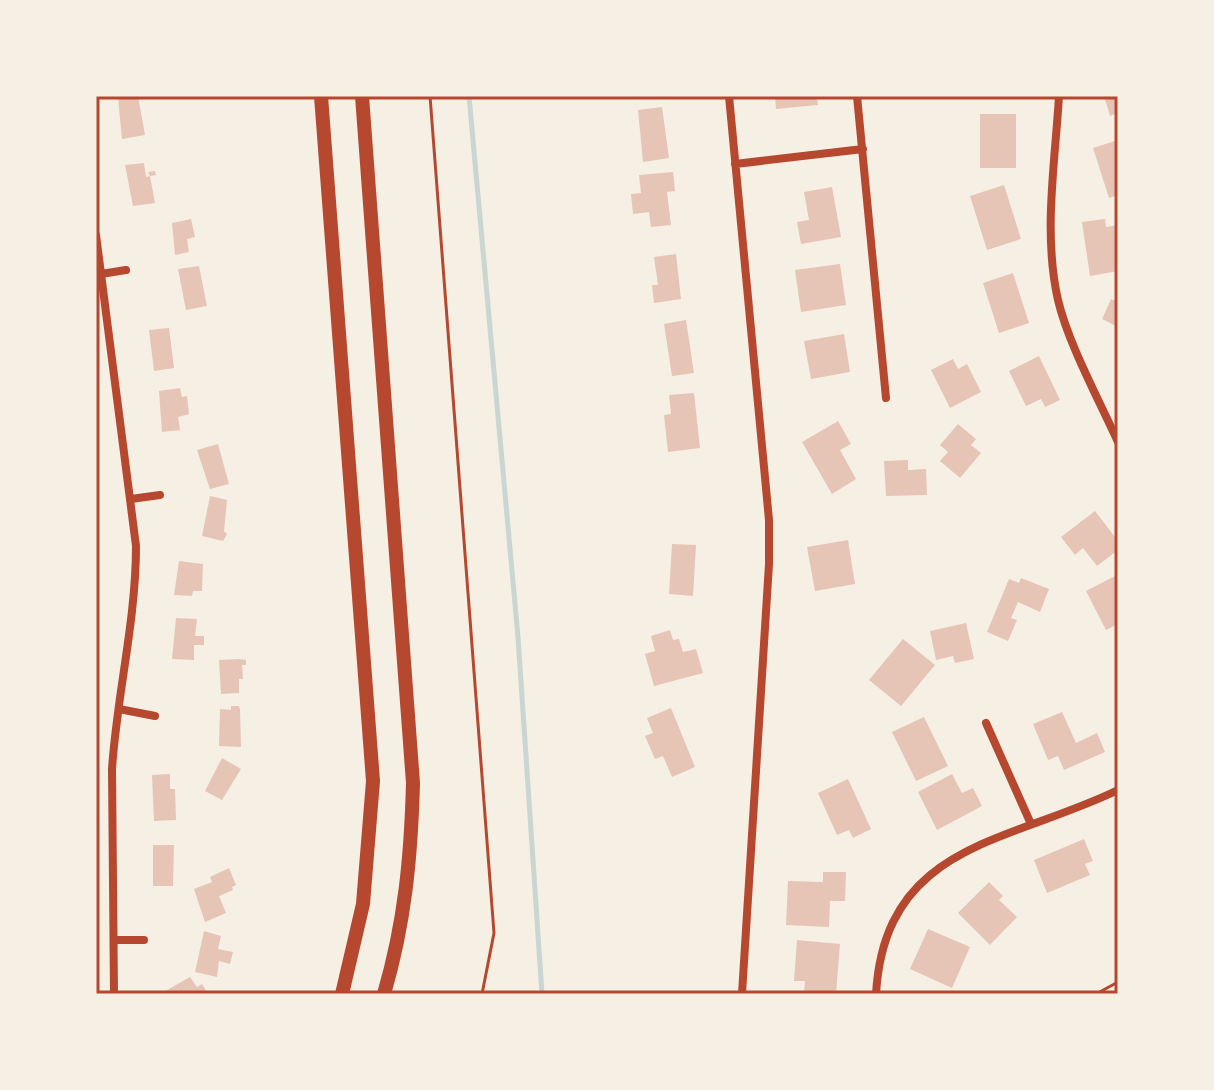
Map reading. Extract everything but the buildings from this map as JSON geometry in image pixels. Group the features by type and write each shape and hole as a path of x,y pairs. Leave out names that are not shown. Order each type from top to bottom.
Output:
{"main road":[{"path":"321,96 373,781 363,904 342,994"},
{"path":"362,96 413,783 411,857 403,919 384,994"}],"street":[{"path":"729,96 769,520 769,564 742,994"},
{"path":"857,96 886,398"},
{"path":"1059,96 1051,223 1051,254 1058,301 1118,442"},
{"path":"735,164 863,149"},
{"path":"96,235 136,546 136,587 112,769 114,994"},
{"path":"101,274 126,270"},
{"path":"131,499 160,495"},
{"path":"119,709 155,716"},
{"path":"986,723 1031,824"},
{"path":"876,994 886,938 894,917 915,887 938,867 1031,824 1118,790"},
{"path":"114,940 144,940"}],"path":[{"path":"430,96 494,933 482,994"},
{"path":"1096,994 1118,982"}],"waterway":[{"path":"469,96 518,637 542,994"}]}
